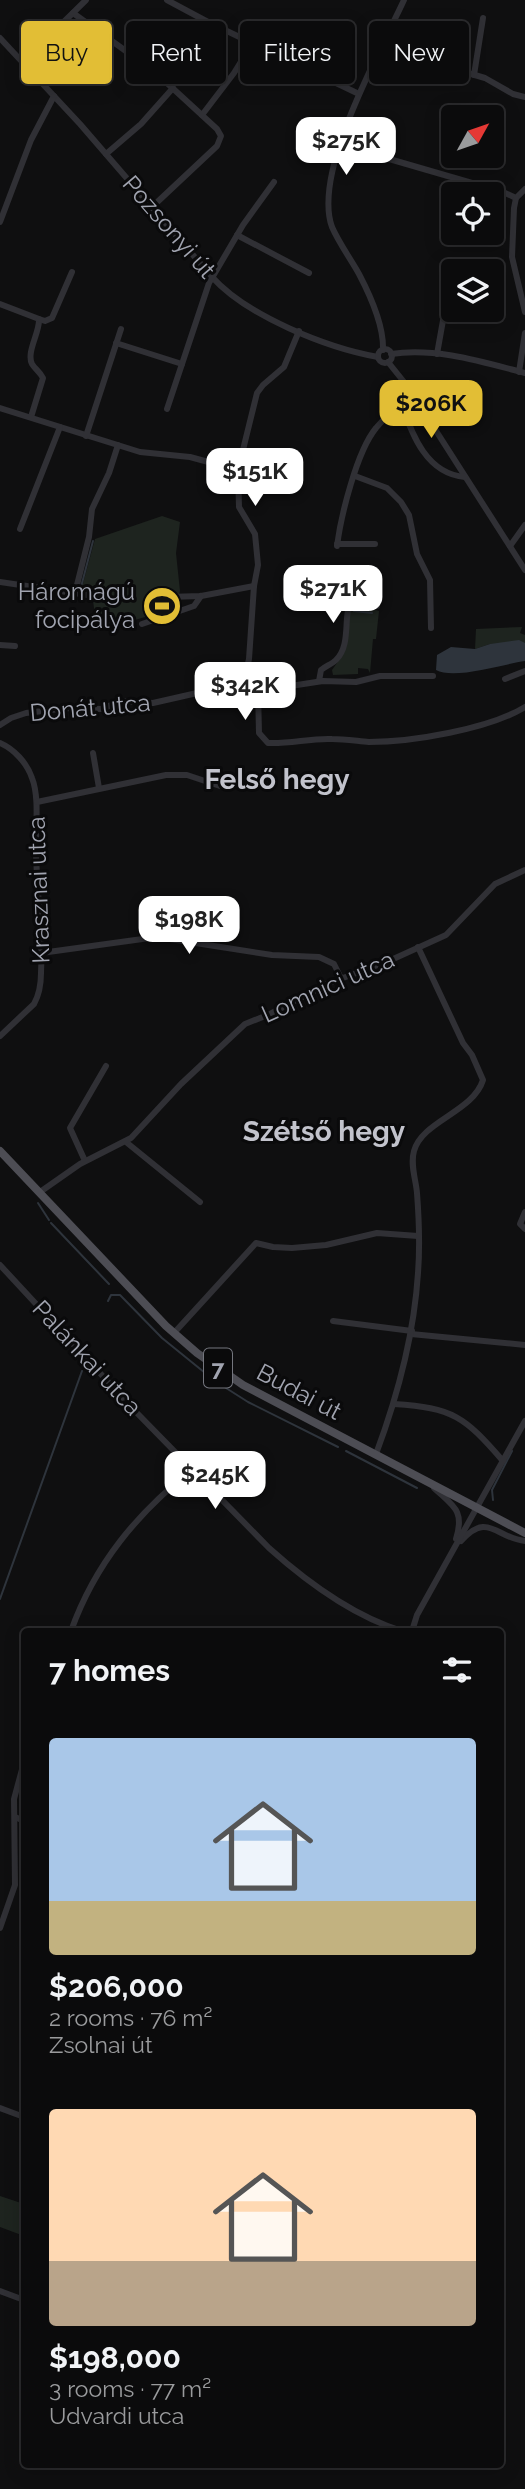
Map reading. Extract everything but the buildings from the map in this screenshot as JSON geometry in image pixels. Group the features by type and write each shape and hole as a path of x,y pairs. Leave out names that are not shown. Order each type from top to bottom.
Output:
{"main road":[{"name":"Budai út","path":"0,1151 174,1333 197,1353 243,1385 525,1534"}],"street":[{"path":"65,21 86,0"},
{"path":"169,0 240,36"},
{"path":"394,21 404,0"},
{"path":"73,13 150,68 219,132 219,143 152,207"},
{"path":"474,75 483,18"},
{"name":"Pozsonyi út","path":"0,38 21,60"},
{"path":"202,115 240,63"},
{"path":"369,74 341,145 329,196 330,219 362,281 380,328 383,349 378,357 381,362 388,362"},
{"path":"469,74 525,97"},
{"name":"Pozsonyi út","path":"43,84 212,277 239,302 340,348 378,357"},
{"path":"339,84 359,94"},
{"path":"106,154 141,124 173,88"},
{"path":"0,222 31,139 54,96"},
{"path":"341,145 516,198"},
{"path":"167,409 212,277 274,182"},
{"path":"525,189 516,198 514,208 512,257 525,312"},
{"path":"237,235 309,273"},
{"path":"0,304 45,321 52,318 72,272"},
{"path":"31,417 43,378 32,365 30,357 39,329 39,319"},
{"path":"437,354 443,322"},
{"path":"86,436 121,329"},
{"path":"242,690 249,659 258,560 253,529 239,508 238,470 257,393 267,380 284,367 299,331"},
{"path":"383,349 391,354 437,354 522,373 525,334"},
{"path":"116,343 182,364"},
{"path":"388,362 391,354"},
{"path":"388,362 414,397 525,570"},
{"path":"375,544 337,545 355,476 372,433 382,421 414,397"},
{"path":"401,405 413,438 422,452 445,470 465,477"},
{"path":"0,408 141,452 198,458 238,470"},
{"path":"20,528 60,427"},
{"path":"75,593 89,537 92,509 118,445"},
{"path":"355,476 387,488 409,515 417,554 430,580 431,628"},
{"path":"510,546 525,525"},
{"path":"0,582 93,596"},
{"path":"167,597 201,596 254,586"},
{"path":"178,596 178,612"},
{"path":"142,624 194,606 201,596"},
{"path":"318,681 321,670 335,661 340,654 348,610 353,606 377,606"},
{"path":"0,645 15,646"},
{"path":"505,678 525,671"},
{"name":"Donát utca","path":"0,725 26,713 68,708 88,711 102,709 120,701 153,703 190,694 258,691 318,681 356,682 390,675 433,676"},
{"path":"258,691 259,733 268,743 302,743 330,738 369,742 438,734 488,723 525,707"},
{"name":"Krasznai utca","path":"0,743 14,751 33,779 37,802 35,834 41,953 37,998 31,1009 0,1036"},
{"path":"93,752 99,788"},
{"path":"37,802 147,777 197,776 220,786 234,785"},
{"name":"Lomnici utca","path":"40,1192 85,1161 126,1142 181,1084 240,1028 301,995 451,932 495,884 525,870"},
{"path":"41,953 157,937 272,955 319,957 334,964 341,978"},
{"path":"376,1454 394,1404 412,1332 418,1272 417,1195 412,1162 415,1148 422,1138 475,1095 483,1080 418,947"},
{"path":"85,1161 70,1128 106,1066"},
{"path":"126,1142 200,1202"},
{"path":"525,1212 520,1224 525,1229"},
{"path":"174,1333 256,1243 292,1248 326,1245 377,1234 418,1236"},
{"name":"Palánkai utca","path":"0,1265 136,1412 262,1541 293,1568 355,1610 392,1628"},
{"path":"333,1321 525,1345"},
{"path":"394,1404 434,1407 459,1418 479,1433 503,1461"},
{"path":"413,1628 417,1615 525,1421"},
{"path":"72,1628 87,1591 109,1554 137,1521 192,1469"},
{"path":"424,1479 454,1506 459,1514 461,1525 453,1550"},
{"path":"453,1550 470,1531 483,1526 525,1541"},
{"path":"0,1927 15,1885 16,1788 21,1772"},
{"path":"15,1817 21,1820"},
{"path":"0,2108 21,2116"},
{"path":"0,2291 21,2299"}],"shaded area":[{"path":"162,516 180,522 176,553 180,591 176,608 97,631 92,593 81,591 95,539"},
{"path":"370,608 379,611 370,673 368,669 358,668 358,674 333,675 332,670 342,656 351,609"},
{"path":"522,627 520,633 525,635 525,643 490,644 475,649 476,629"},
{"path":"519,640 525,643 525,661 467,672 444,673 436,670 437,655 451,647 475,649"},
{"path":"0,2196 21,2203 21,2235 0,2227"}],"waterway":[{"path":"81,587 93,541"},
{"path":"354,611 372,613"},
{"path":"38,1203 49,1220"},
{"path":"51,1223 109,1284"},
{"path":"108,1301 111,1295 120,1295 162,1338 215,1381 248,1402 338,1447"},
{"path":"0,1599 82,1371"},
{"path":"346,1451 417,1488"},
{"path":"493,1500 492,1490 512,1451"}],"place":[{"name":"Háromágú focipálya","path":"162,606"}],"district":[{"name":"Felső hegy","path":"277,779"},
{"name":"Szétső hegy","path":"324,1131"}]}
